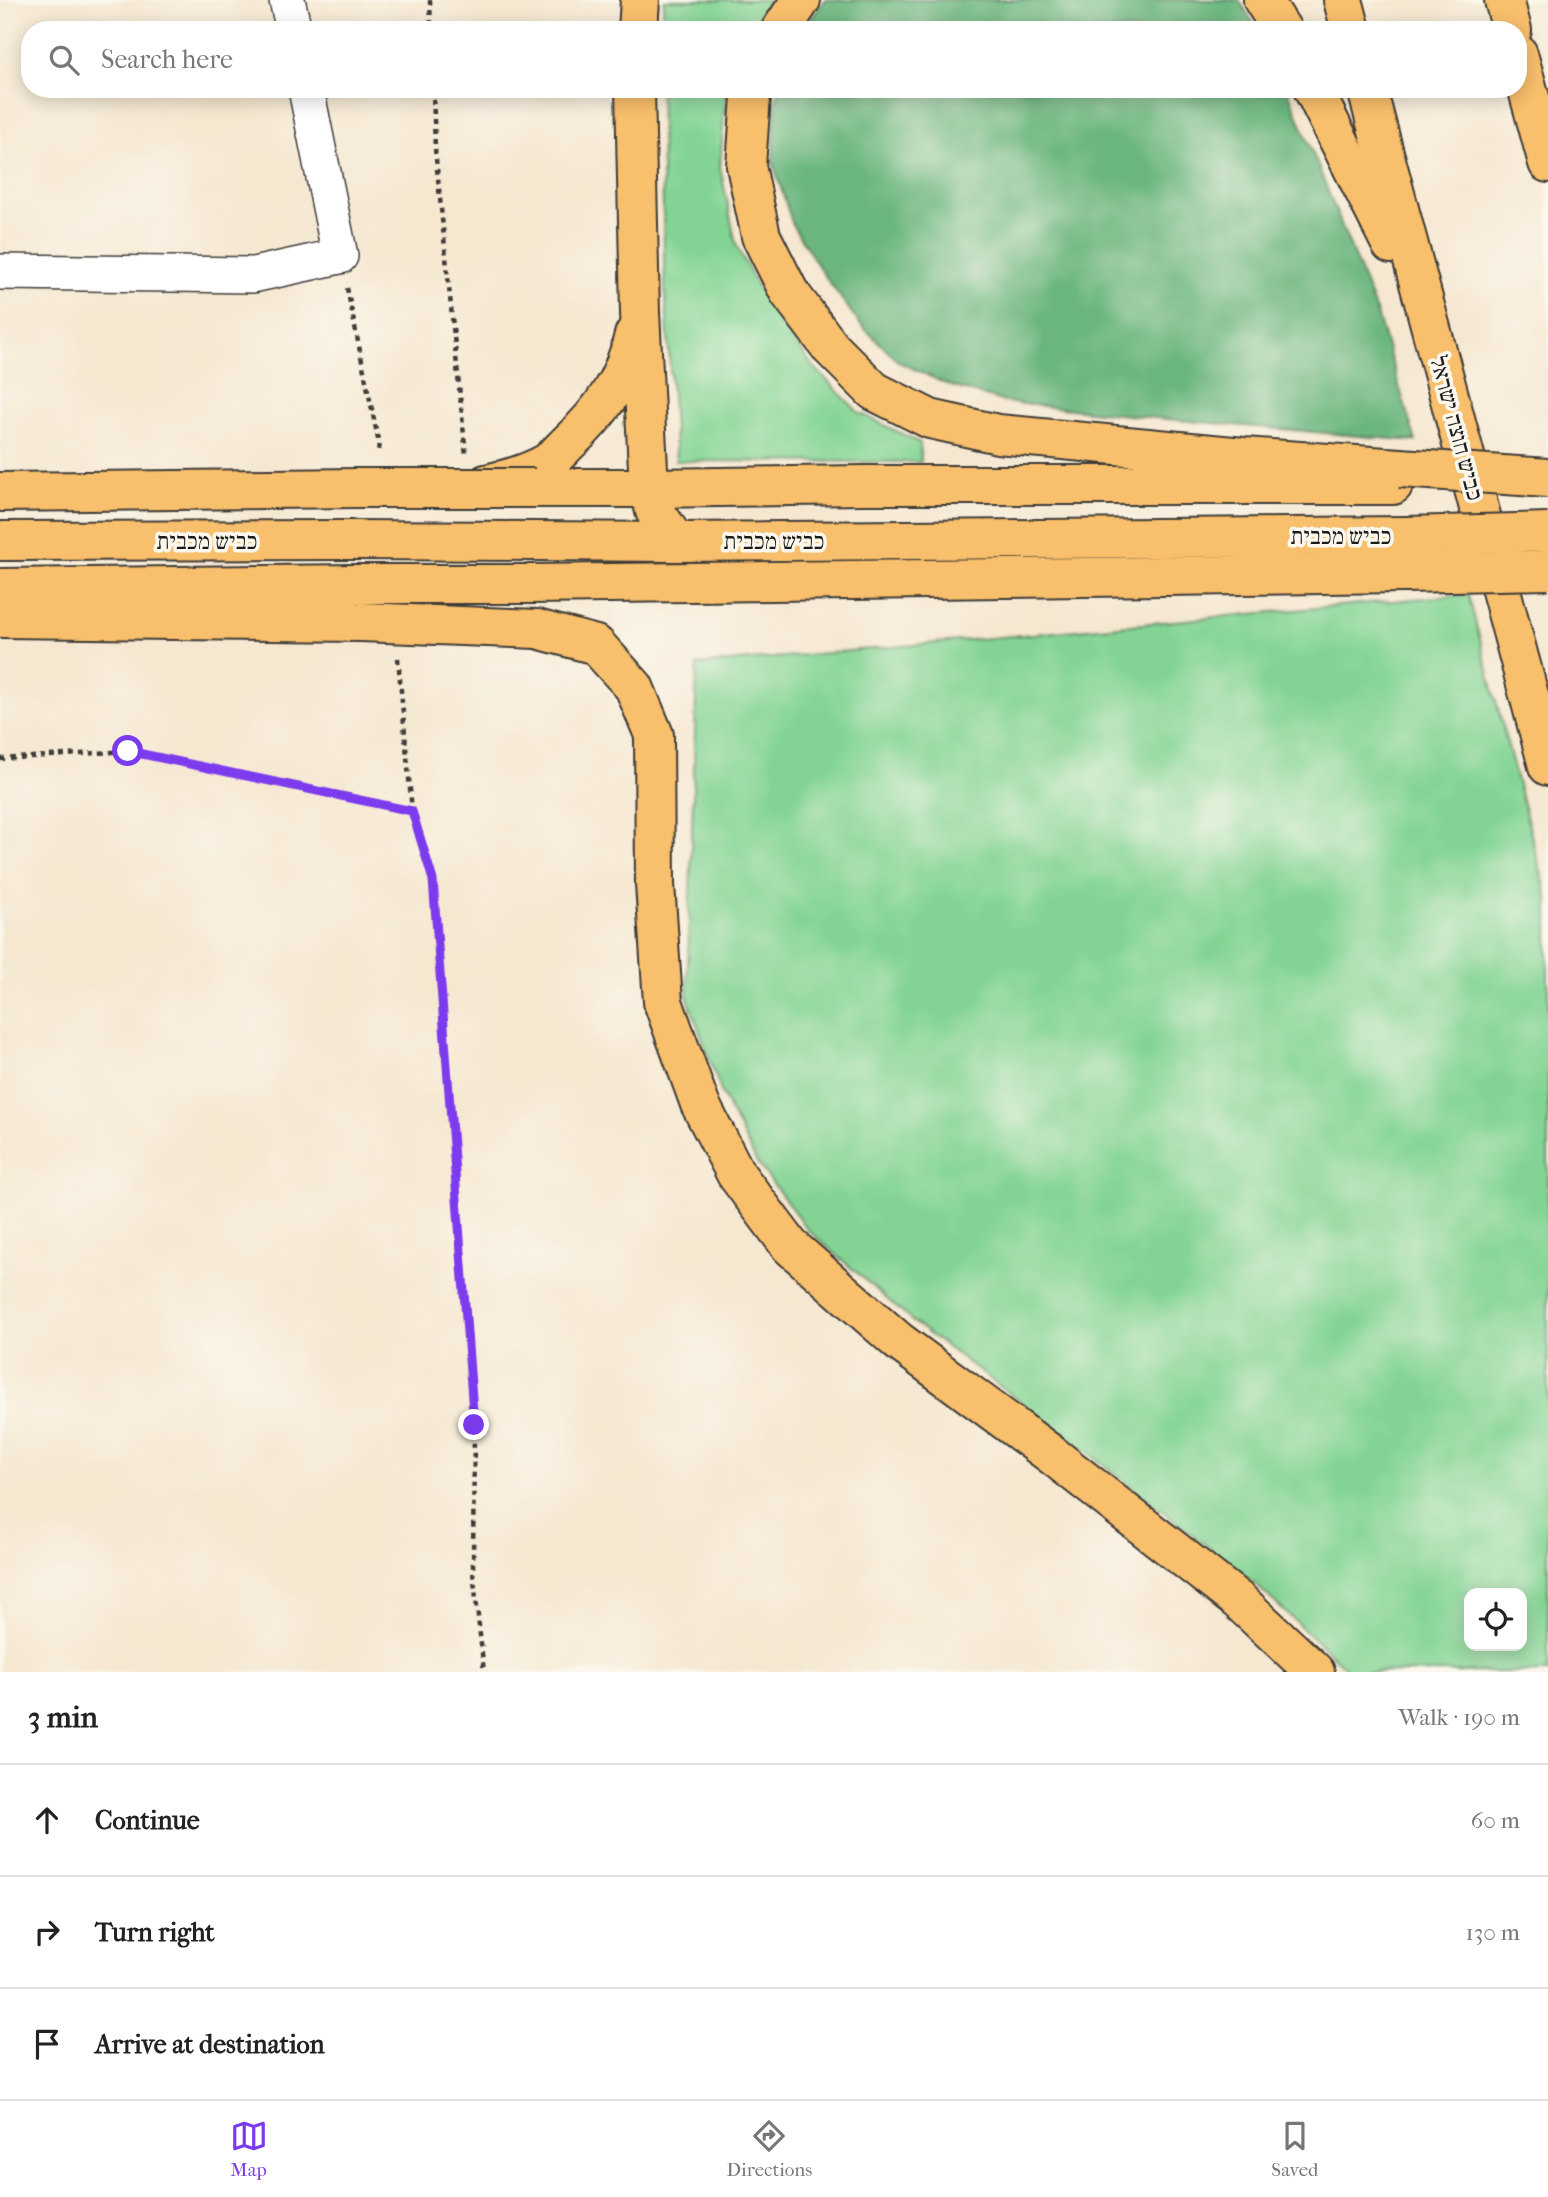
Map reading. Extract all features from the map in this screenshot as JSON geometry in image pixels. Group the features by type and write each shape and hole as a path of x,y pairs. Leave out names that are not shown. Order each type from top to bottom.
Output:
{"main road":[{"path":"639,21 640,0"},
{"path":"787,21 801,0"},
{"path":"1263,0 1276,21"},
{"path":"1343,0 1349,21"},
{"path":"1504,0 1510,21"},
{"path":"1527,87 1548,163"},
{"path":"635,98 640,313 649,488 655,511 676,542"},
{"path":"751,98 746,166 761,236 789,292 831,348 874,391 930,419 998,434 1244,457 1396,476 1548,484"},
{"path":"1318,98 1426,314"},
{"name":"כביש חוצה ישראל","path":"1369,98 1548,766"},
{"path":"0,492 358,488 469,475 518,477 549,462 609,398 628,361 640,313"},
{"path":"469,475 535,488 1396,476 1548,478"},
{"name":"כביש מכבית","path":"0,541 676,542 1405,554 1548,532"},
{"path":"0,588 530,584 1405,554 1548,570"},
{"path":"0,618 361,622 537,629 596,645 634,687 654,734 654,884 663,1002 700,1104 736,1174 790,1246 898,1341 1052,1455 1239,1601 1315,1672"}],"street":[{"path":"288,0 292,21"},
{"path":"0,272 253,275 340,256 308,98"}],"path":[{"path":"430,0 431,21"},
{"path":"433,98 435,149 469,475"},
{"path":"0,759 128,751 412,811 433,880 474,1425 473,1571 484,1672"}],"green space":[{"path":"664,0 769,0 756,21 663,21"},
{"path":"825,0 1239,0 1252,21 810,21"},
{"path":"660,98 725,98 720,167 736,245 767,305 812,365 858,412 920,443 921,462 676,461 665,289"},
{"path":"777,98 1291,98 1376,311 1416,441 1005,402 948,385 899,362 860,324 793,226 773,163"},
{"path":"1468,594 1548,899 1548,1672 1350,1672 1254,1583 1067,1436 913,1322 808,1230 756,1161 722,1094 687,996 697,665"}],"route":[{"path":"128,751 412,811 433,880 474,1425"}]}
